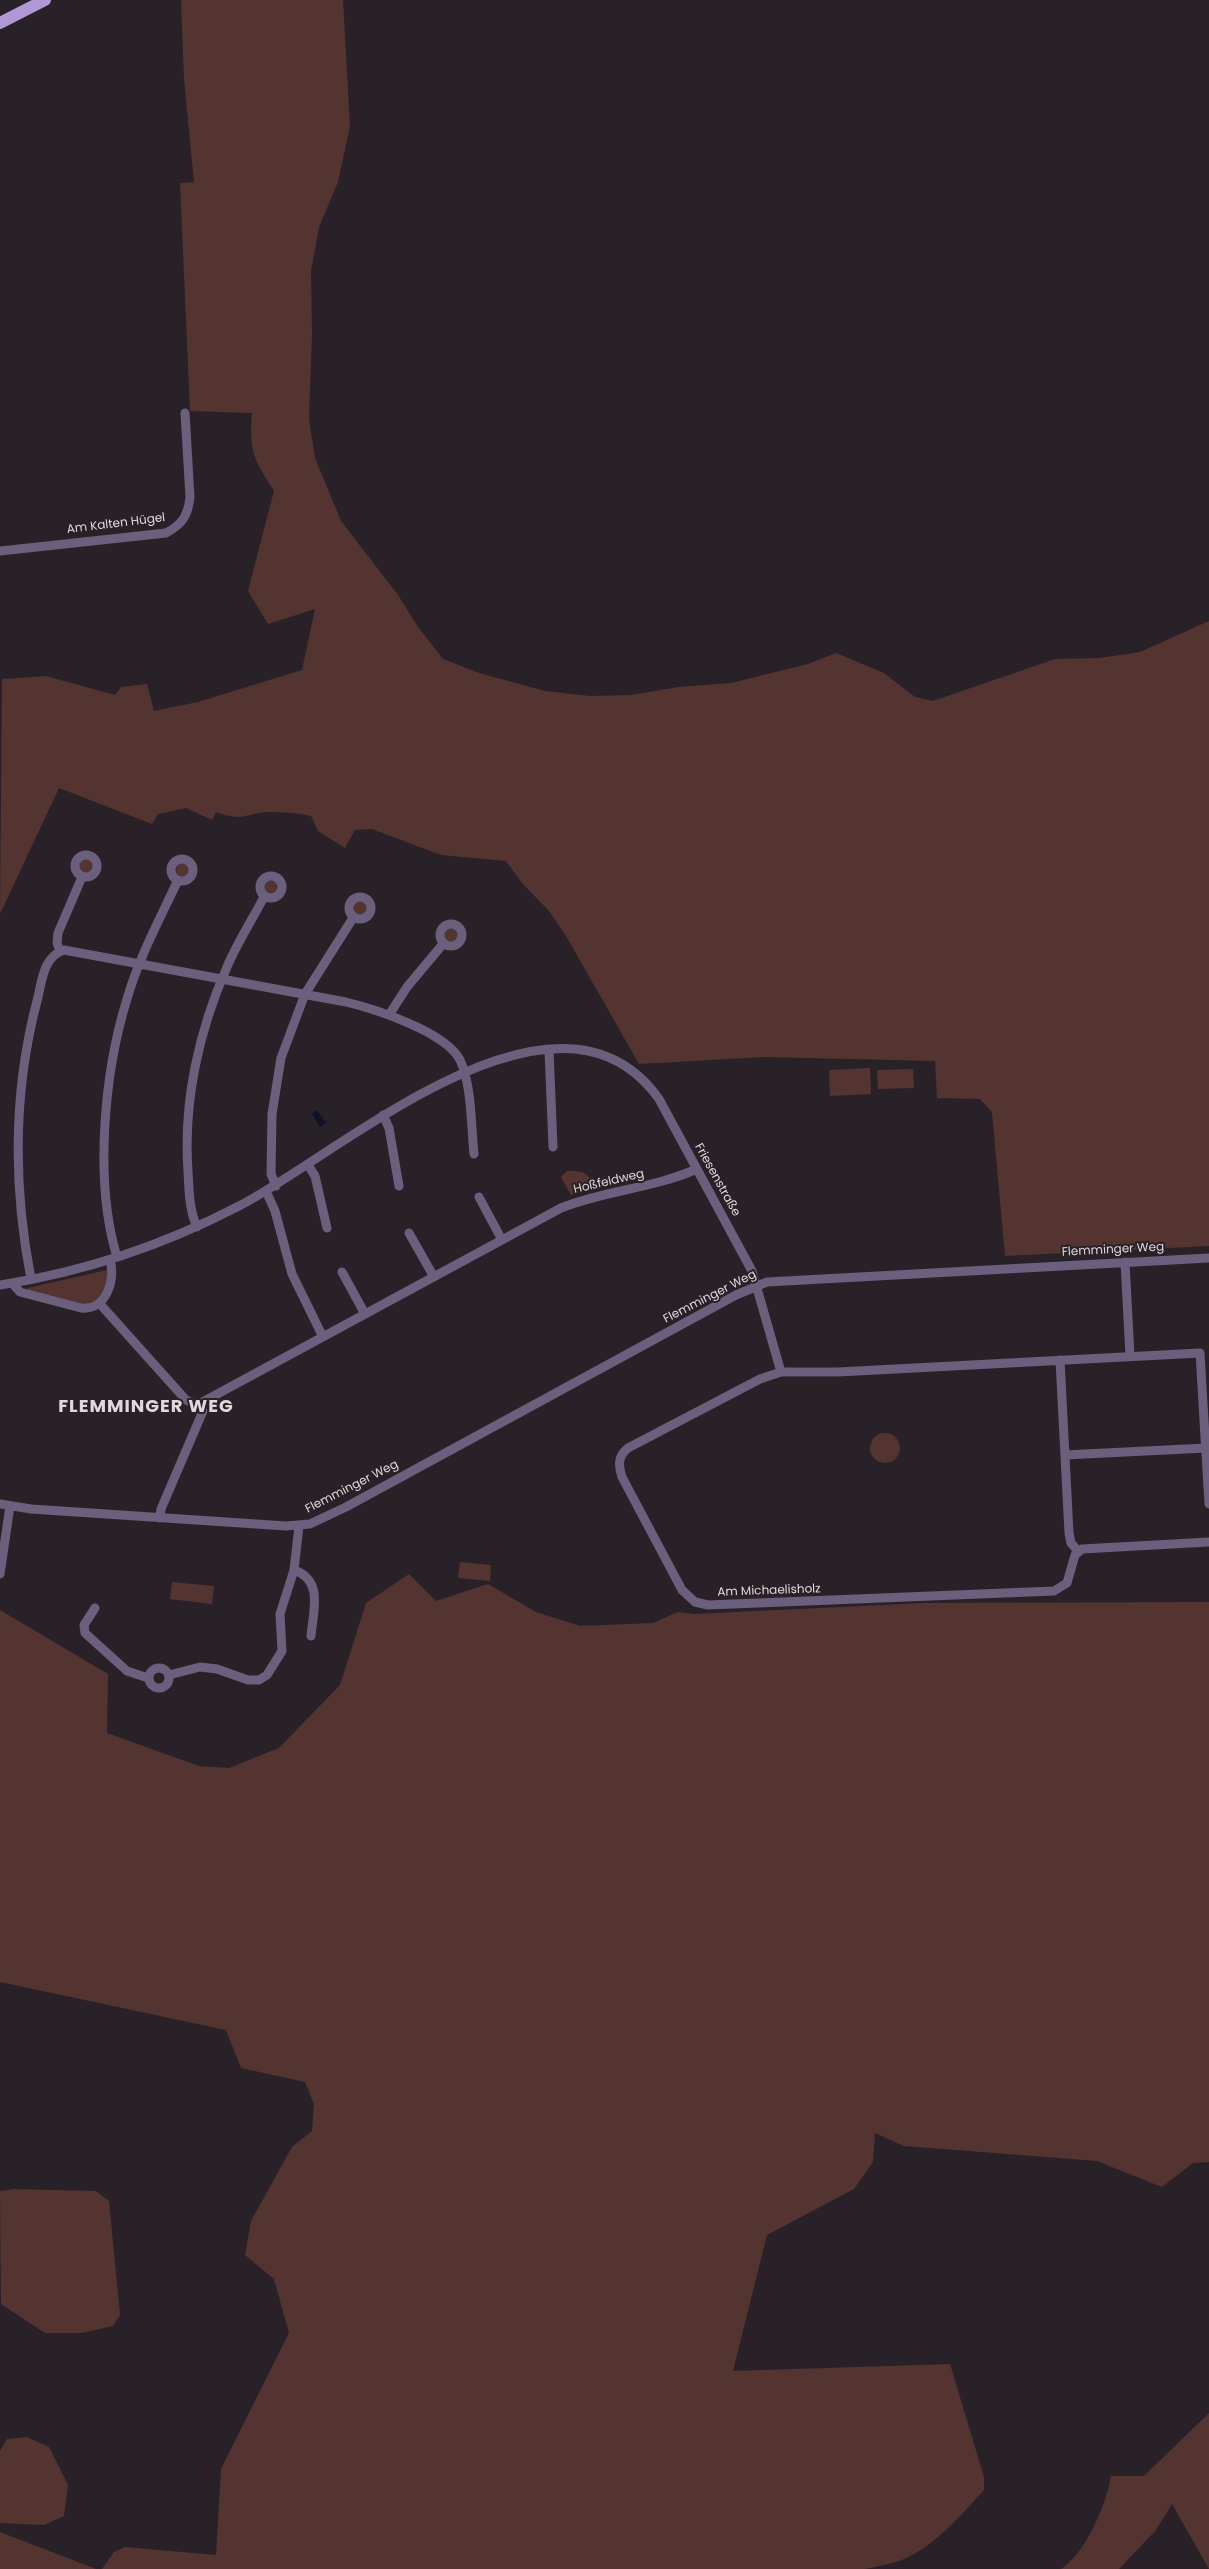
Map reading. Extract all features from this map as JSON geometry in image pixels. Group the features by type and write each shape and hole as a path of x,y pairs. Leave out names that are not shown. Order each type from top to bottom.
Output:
{"main road":[{"path":"0,23 45,0"}],"street":[{"name":"Am Kalten Hügel","path":"0,551 166,533 177,527 184,520 190,497 185,412"},
{"path":"60,951 57,943 58,933 82,877"},
{"path":"12,1283 20,1292 81,1308 92,1308 100,1304 108,1288 114,1258 106,1183 107,1104 120,1027 140,962 178,880"},
{"path":"196,1227 193,1217 187,1162 190,1102 203,1036 222,978 264,897"},
{"path":"276,1186 271,1174 270,1154 274,1094 281,1058 305,994 353,918"},
{"path":"389,1015 407,987 443,944"},
{"path":"31,1280 19,1191 19,1108 26,1048 40,986 48,962 60,951 73,950 140,962 362,1006 389,1015 426,1032 455,1051 464,1072 474,1154"},
{"path":"549,1050 554,1147"},
{"name":"Friesenstraße","path":"0,1285 31,1280 114,1258 152,1246 196,1227 276,1186 383,1114 464,1072 508,1057 549,1050 578,1050 604,1056 629,1069 651,1088 747,1260 757,1285"},
{"path":"383,1114 389,1128 399,1186"},
{"path":"308,1166 314,1176 327,1228"},
{"name":"Hoßfeldweg","path":"202,1404 365,1314 572,1204 671,1180 697,1168"},
{"path":"266,1191 275,1211 292,1274 323,1337"},
{"path":"479,1197 502,1240"},
{"path":"410,1233 434,1277"},
{"name":"Flemminger Weg","path":"0,1504 160,1518 299,1526 315,1523 757,1285 786,1280 1209,1258"},
{"path":"1125,1262 1130,1356"},
{"path":"342,1272 365,1314"},
{"path":"757,1285 781,1372"},
{"path":"100,1304 186,1400 193,1404 202,1404 203,1411 161,1508 160,1518"},
{"name":"Am Michaelisholz","path":"1078,1551 1073,1562 1070,1579 1064,1586 1054,1590 722,1606 695,1602 686,1595 679,1584 622,1477 619,1460 622,1453 628,1448 741,1388 781,1372 814,1374 1200,1352 1209,1504"},
{"path":"1060,1360 1071,1543 1078,1551 1209,1542"},
{"path":"1065,1455 1206,1448"},
{"path":"0,1574 10,1506"},
{"name":"Flemminger Weg","path":"168,1675 193,1667 205,1667 248,1680 264,1678 275,1665 282,1651 280,1614 294,1570 299,1526"},
{"path":"294,1570 310,1579 314,1588 311,1636"},
{"name":"Flemminger Weg","path":"95,1608 84,1625 85,1633 127,1671 148,1678"},
{"name":"Flemminger Weg","path":"156,1668 163,1669 168,1675 168,1684 159,1689 150,1684 148,1678 156,1668"}],"shaded area":[{"path":"181,0 343,0 350,126 338,182 319,227 311,271 312,335 309,419 315,458 341,521 398,595 418,627 443,659 479,673 545,691 590,696 631,695 678,687 731,683 808,664 836,653 884,673 915,697 933,701 1055,659 1099,658 1140,652 1209,621 1209,1246 1005,1256 992,1112 980,1099 937,1098 935,1061 764,1057 639,1064 566,936 549,911 522,883 506,861 441,855 372,829 355,830 345,848 318,831 311,816 291,813 262,812 234,817 216,812 212,820 186,808 158,814 152,824 59,788 0,914 2,679 46,676 115,695 121,687 147,684 154,711 198,702 302,670 315,609 268,624 248,591 274,491 254,455 251,438 252,413 190,411 180,183 194,182 184,79"},
{"path":"86,859 91,861 93,866 91,871 86,873 81,871 79,866 81,861"},
{"path":"183,863 188,865 190,870 188,875 183,877 178,875 176,870 178,865"},
{"path":"271,880 276,882 278,887 276,892 271,894 266,892 264,887 266,882"},
{"path":"360,901 365,903 367,908 365,913 360,915 355,913 353,908 355,903"},
{"path":"451,928 456,930 458,935 456,940 451,942 446,940 444,935 446,930"},
{"path":"870,1068 871,1094 830,1096 829,1070"},
{"path":"913,1069 914,1088 878,1089 877,1070"},
{"path":"567,1171 586,1174 592,1184 587,1190 571,1195 561,1177"},
{"path":"107,1270 106,1287 101,1298 92,1303 67,1303 27,1292 28,1288"},
{"path":"885,1433 896,1437 900,1448 896,1459 885,1463 874,1459 870,1448 874,1437"},
{"path":"460,1562 491,1565 490,1581 458,1578"},
{"path":"409,1574 436,1601 488,1584 536,1612 580,1626 653,1623 678,1612 694,1614 924,1603 1209,1602 1209,2162 1193,2163 1162,2187 1097,2161 904,2146 875,2133 873,2162 854,2189 767,2235 733,2371 950,2364 984,2477 984,2490 937,2538 904,2559 865,2569 102,2569 114,2552 125,2547 216,2555 221,2469 289,2333 274,2279 245,2255 251,2221 292,2147 312,2131 314,2104 305,2082 241,2068 226,2030 0,1982 0,1610 108,1674 107,1733 199,1766 229,1768 279,1748 340,1685 366,1603"},
{"path":"172,1582 214,1586 212,1604 170,1599"},
{"path":"13,2189 96,2191 109,2201 120,2315 113,2326 81,2333 45,2333 1,2304 0,2191"},
{"path":"1209,2413 1209,2569 1172,2504 1156,2530 1119,2569 1061,2569 1078,2552 1094,2527 1105,2500 1111,2476 1144,2476"},
{"path":"27,2437 49,2447 68,2485 64,2516 44,2525 0,2523 0,2451 7,2439"},
{"path":"0,2532 96,2569 0,2569"}],"water":[{"path":"317,1110 326,1123 320,1127 312,1114"}],"district":[{"name":"FLEMMINGER WEG","path":"146,1407"}]}
